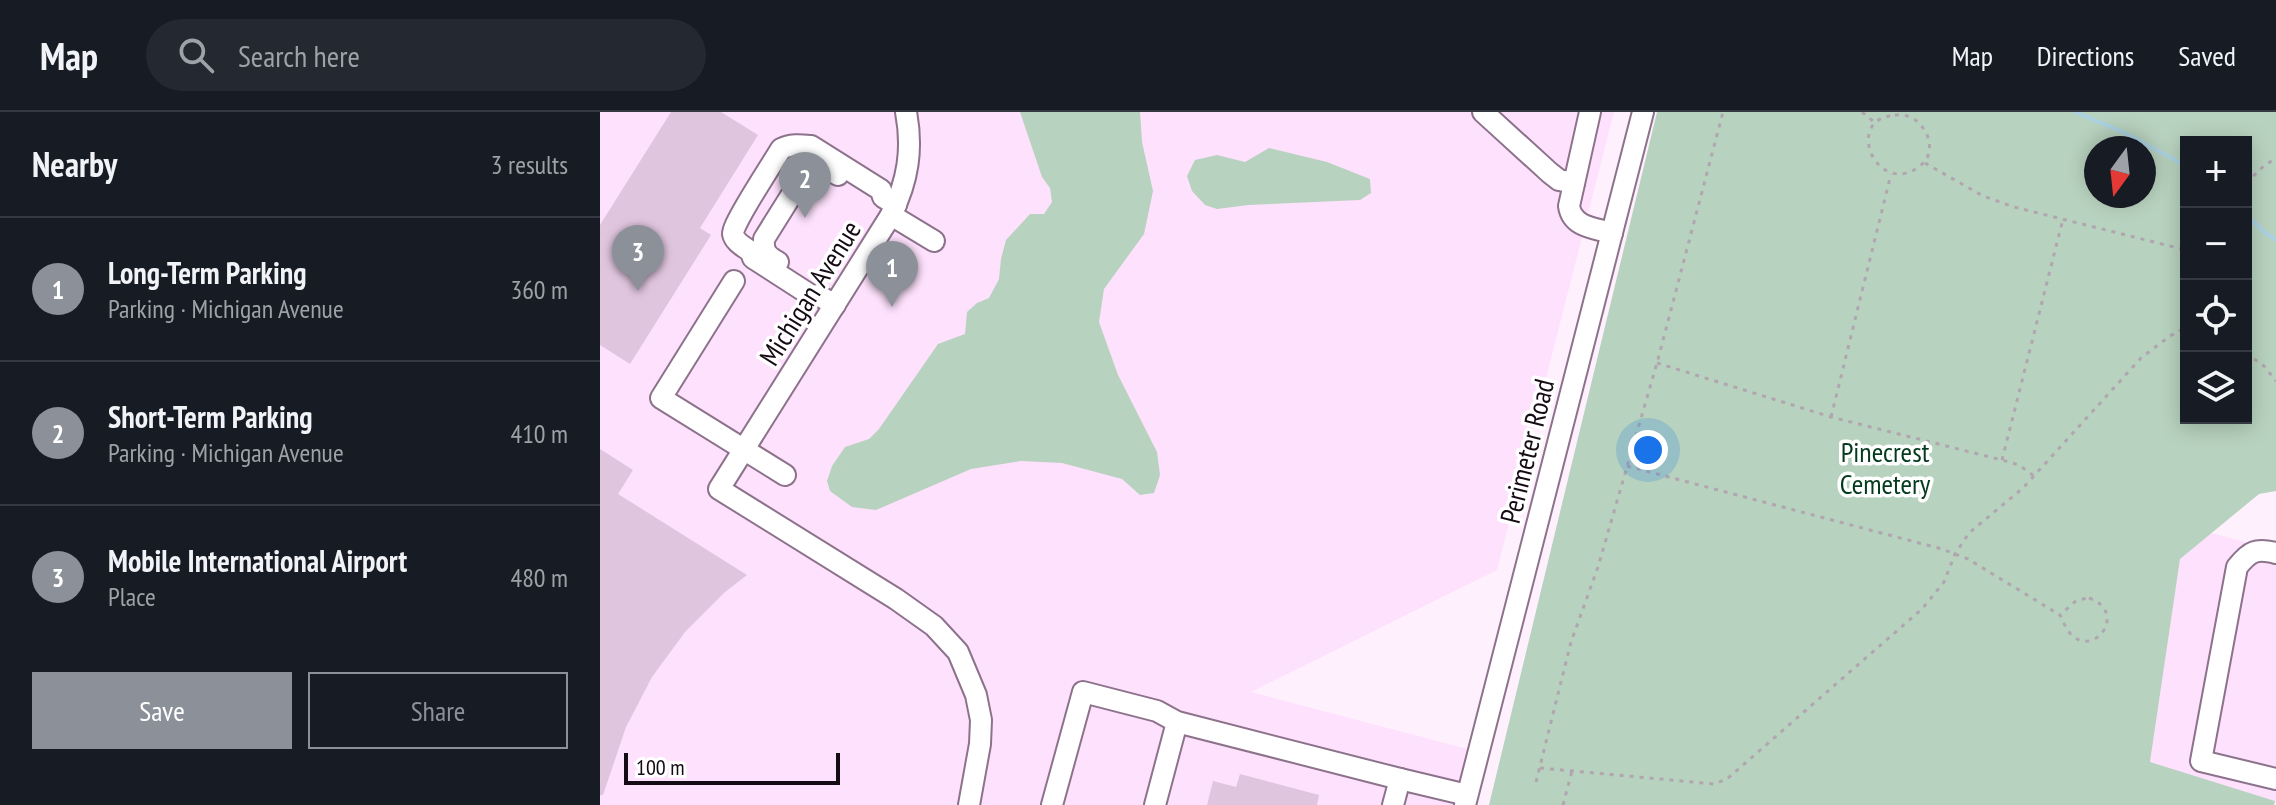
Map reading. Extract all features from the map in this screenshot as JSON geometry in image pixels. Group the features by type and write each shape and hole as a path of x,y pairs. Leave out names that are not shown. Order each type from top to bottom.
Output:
{"street":[{"name":"Michigan Avenue","path":"906,112 909,163 903,188 827,300 719,489 896,599 934,626 958,652 976,695 981,720 969,805"},
{"path":"1483,112 1550,173 1559,180 1574,183"},
{"path":"1590,112 1569,206 1570,215 1576,222 1612,233"},
{"name":"Perimeter Road","path":"1466,800 1643,112"},
{"path":"827,300 812,296 753,258 733,234 734,227 781,149 811,146 881,190 890,205"},
{"path":"827,300 817,287 767,255 763,247 764,239 809,167 822,165 890,205 934,241"},
{"path":"734,281 661,398 785,475"},
{"path":"2276,553 2262,550 2247,555 2237,567 2201,761 2276,779"},
{"path":"1052,805 1083,692 1157,711 1177,722 1400,779 1466,800"},
{"path":"1155,805 1177,722"},
{"path":"1393,805 1400,779"}],"path":[{"path":"1536,782 1571,642 1598,567 1657,363 1723,112"},
{"path":"1862,112 1874,122"},
{"path":"1895,115 1907,116 1919,123 1930,143 1925,163 1902,174 1891,174 1880,167 1871,155 1870,133 1874,122 1895,115"},
{"path":"2252,177 2276,159"},
{"path":"1925,163 1983,196 2180,248"},
{"path":"1831,417 1891,174"},
{"path":"2002,460 2063,219"},
{"path":"1540,768 1714,784 1727,779 1922,609 1944,582 1955,554 1969,533 2034,476 2141,358 2180,330"},
{"path":"2252,357 2276,381"},
{"path":"1657,363 1831,417 2019,465 2034,476"},
{"path":"1627,466 1942,549 1968,559 2060,615 2072,636 2080,640 2091,641 2100,636 2108,619 2106,610 2099,602 2089,598 2077,600 2060,615"},
{"path":"1563,805 1572,771"}],"shaded area":[{"path":"600,112 1614,112 1497,570 1251,692 1471,750 1457,805 600,805"},
{"path":"2211,533 2276,550 2276,805 2275,801 2150,763 2180,558"}],"green space":[{"path":"1020,112 1140,112 1142,142 1153,191 1144,234 1104,289 1099,322 1118,375 1157,452 1160,475 1154,493 1140,495 1122,479 1062,463 1021,461 971,469 876,510 852,507 830,491 827,481 832,466 845,447 869,439 879,429 938,344 965,334 967,312 989,298 999,279 1006,240 1030,214 1044,214 1052,202 1050,188 1042,177"},
{"name":"Pinecrest Cemetery","path":"1657,112 2276,112 2276,491 2259,494 2180,559 2150,762 2275,801 2274,805 1489,805"},
{"path":"1269,148 1327,162 1370,179 1371,193 1360,200 1217,209 1205,205 1192,191 1187,176 1195,160 1217,155 1245,162"}],"building":[{"path":"671,112 721,112 758,135 700,228 711,235 630,364 600,345 600,225"},
{"path":"600,449 633,470 618,494 747,575 685,632 652,677 626,727 603,795 600,795"},
{"path":"1240,774 1319,795 1317,805 1207,805 1213,781 1236,787"}],"waterway":[{"path":"2075,112 2125,133 2180,163"},
{"path":"2252,220 2276,240"}],"place":[{"name":"Short-Term Parking","path":"805,218"},
{"name":"Mobile International Airport","path":"638,291"},
{"name":"Long-Term Parking","path":"892,307"}]}
